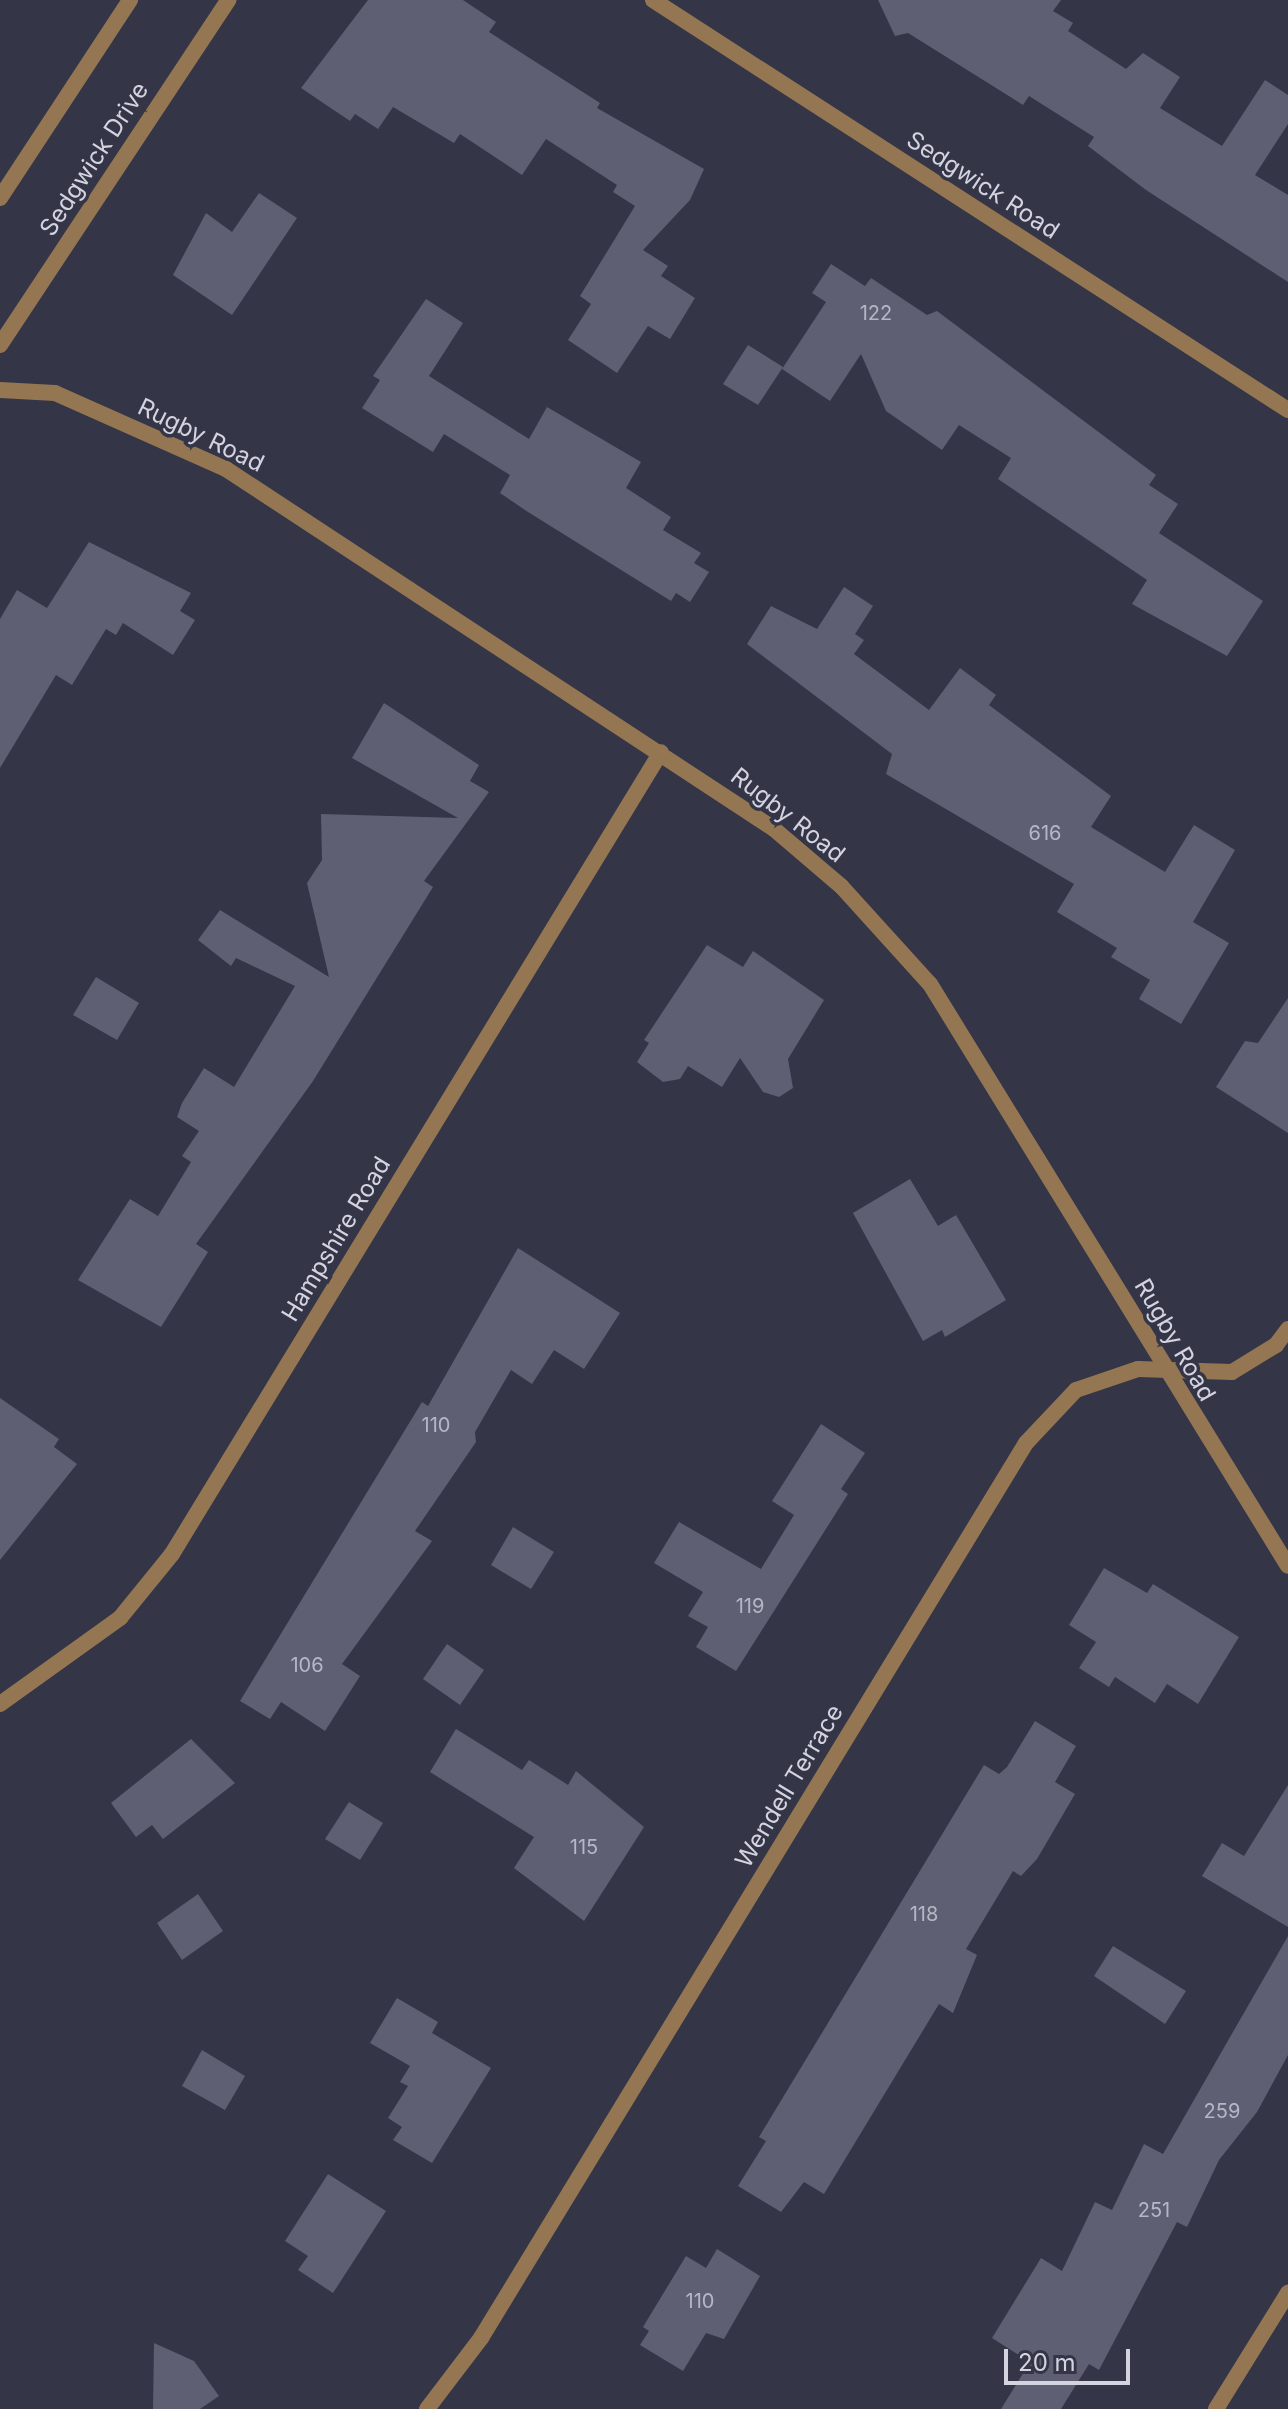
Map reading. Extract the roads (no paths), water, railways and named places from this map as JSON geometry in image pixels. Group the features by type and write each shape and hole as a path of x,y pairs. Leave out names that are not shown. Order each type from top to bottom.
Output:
{"street":[{"path":"0,198 130,0"},
{"name":"Sedgwick Drive","path":"0,345 228,0"},
{"name":"Sedgwick Road","path":"653,0 1288,410"},
{"name":"Rugby Road","path":"0,390 55,393 226,469 661,752 785,838 930,984 1058,1183 1162,1368 1288,1566"},
{"name":"Hampshire Road","path":"0,1704 120,1618 172,1554 661,752"},
{"name":"Wendell Terrace","path":"427,2409 481,2338 1026,1443 1076,1390 1162,1368 1232,1372 1276,1345 1288,1329"},
{"path":"1216,2409 1288,2293"}]}
